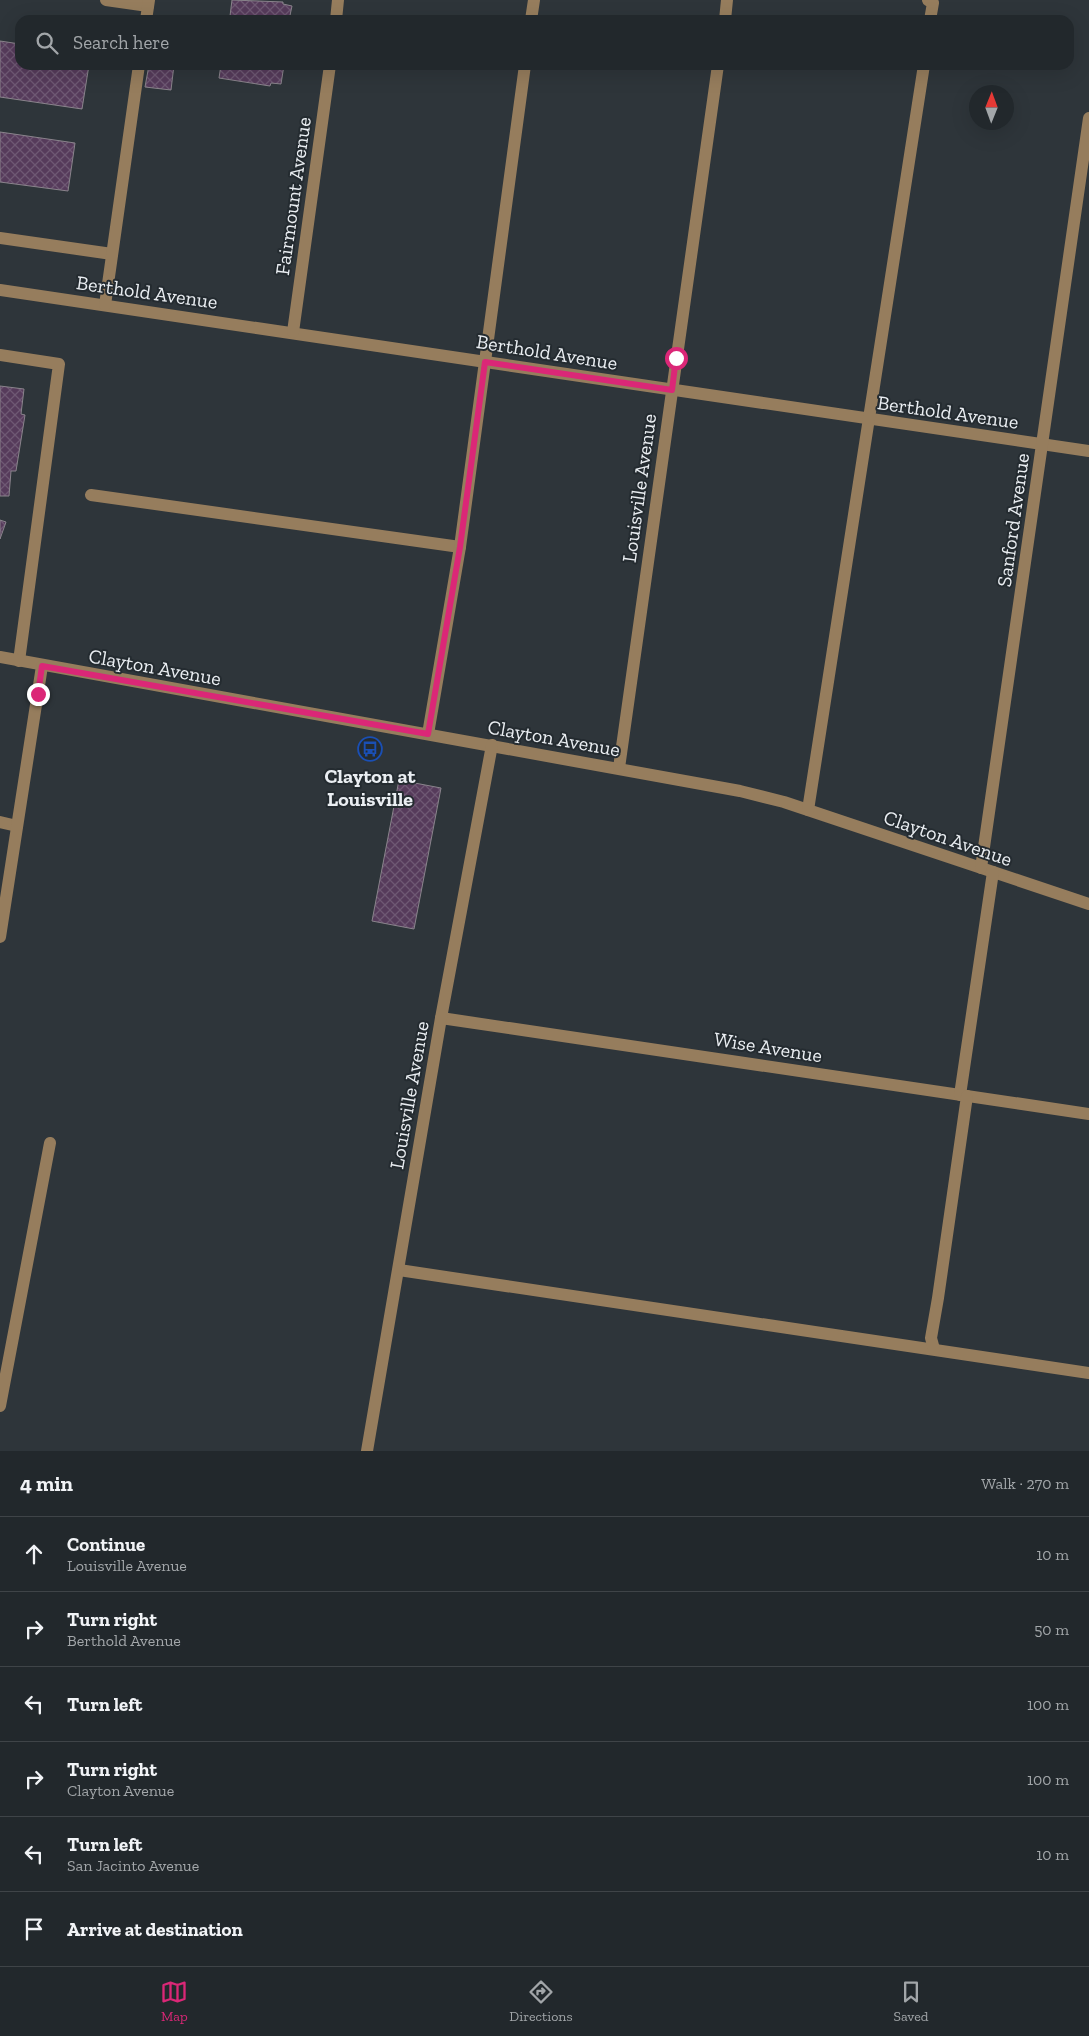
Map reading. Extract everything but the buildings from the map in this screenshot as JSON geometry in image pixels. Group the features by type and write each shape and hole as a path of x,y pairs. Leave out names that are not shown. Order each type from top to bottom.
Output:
{"street":[{"path":"106,0 148,3"},
{"path":"336,15 338,0"},
{"path":"532,15 534,0"},
{"path":"726,15 728,0"},
{"path":"928,0 933,3 931,15"},
{"path":"105,305 138,70"},
{"name":"Fairmount Avenue","path":"293,332 329,70"},
{"path":"428,734 460,547 524,70"},
{"name":"Louisville Avenue","path":"619,768 717,70"},
{"path":"808,810 923,70"},
{"name":"Sanford Avenue","path":"934,1350 931,1338 938,1298 964,1096 987,870 1043,445 1089,118"},
{"path":"0,238 112,254"},
{"name":"Berthold Avenue","path":"0,290 1089,451"},
{"path":"0,356 59,364 19,661"},
{"path":"91,495 460,547"},
{"name":"Clayton Avenue","path":"0,657 740,791 808,810 1089,904"},
{"path":"0,937 42,666"},
{"name":"Louisville Avenue","path":"367,1451 442,1018 492,745"},
{"path":"0,822 17,826"},
{"name":"Wise Avenue","path":"442,1018 1089,1114"},
{"path":"0,1406 50,1143"},
{"path":"399,1270 1089,1373"}],"place":[{"name":"Clayton at Louisville","path":"370,749"}],"route":[{"path":"38,694 42,666 428,734 460,547 485,362 672,390 676,358"}]}
